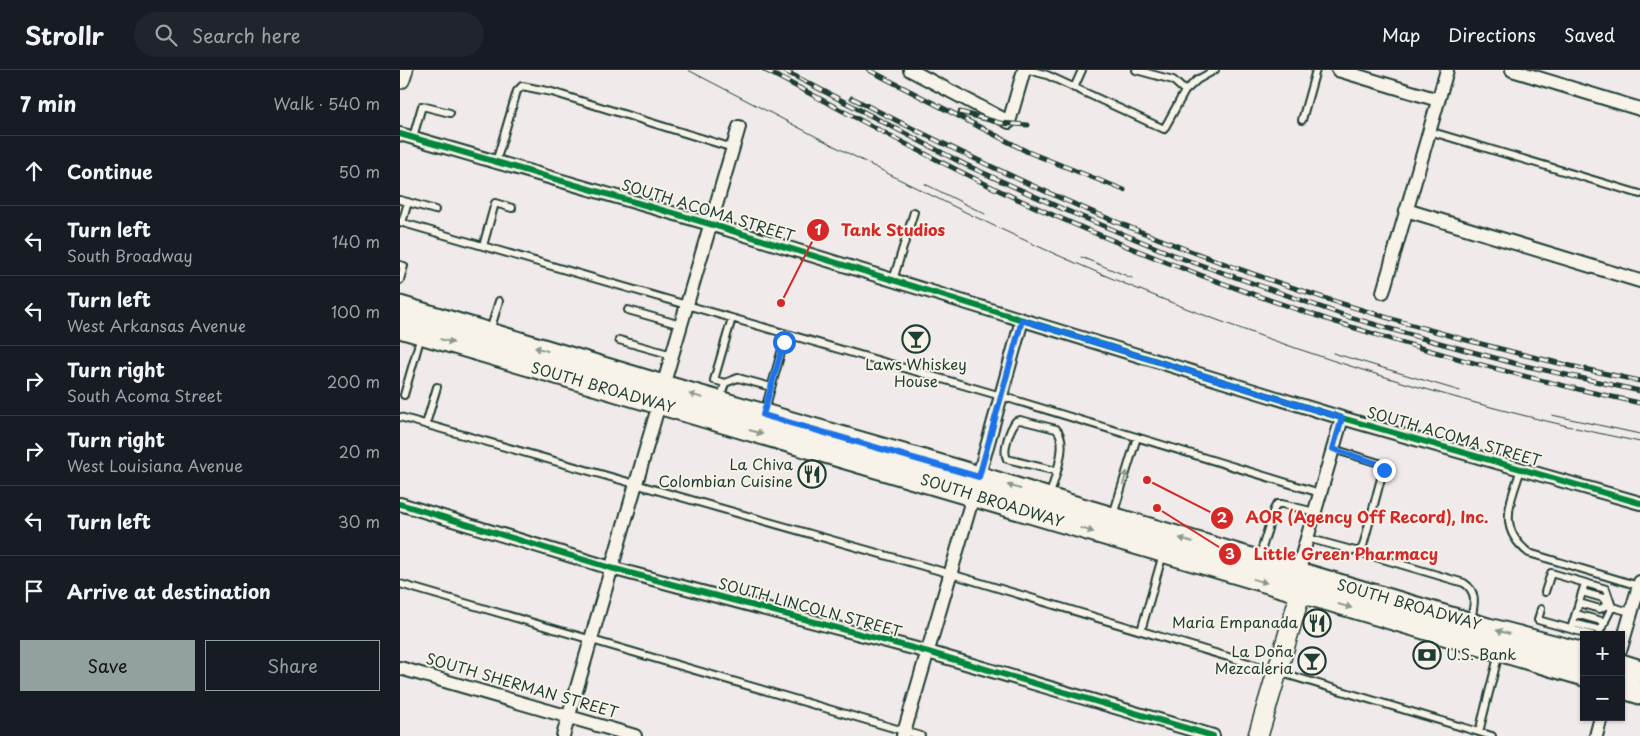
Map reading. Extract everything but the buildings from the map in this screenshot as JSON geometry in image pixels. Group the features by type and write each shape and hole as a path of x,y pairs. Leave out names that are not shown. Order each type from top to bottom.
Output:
{"main road":[{"name":"SOUTH BROADWAY","path":"400,307 489,334 661,395 722,393 763,415 976,486 1164,552 1470,623 1546,634 1580,652"},
{"name":"SOUTH BROADWAY","path":"400,327 661,395 976,486 1049,499 1258,561 1299,582 1500,651 1580,674"},
{"path":"1625,666 1640,671"},
{"path":"1625,688 1640,693"}],"street":[{"path":"400,79 403,70"},
{"path":"910,70 1009,122 1024,70"},
{"path":"1338,70 1438,100"},
{"path":"1383,292 1447,70"},
{"path":"1512,70 1640,109"},
{"path":"563,736 739,127"},
{"name":"SOUTH ACOMA STREET","path":"400,134 710,224 1342,418 1640,503"},
{"path":"1406,210 1640,281"},
{"path":"904,734 1022,320"},
{"path":"1258,736 1296,605 1301,559 1342,418"},
{"name":"SOUTH LINCOLN STREET","path":"400,504 611,568 928,652 1214,736"},
{"path":"1625,634 1639,584"},
{"name":"SOUTH SHERMAN STREET","path":"400,668 635,736"},
{"path":"1596,736 1600,721"}],"lane":[{"path":"1029,70 1047,75 1164,129 1185,91 1197,80 1215,70"},
{"path":"1074,88 1082,70"},
{"path":"1136,70 1173,80 1185,91"},
{"path":"1302,120 1316,70"},
{"path":"496,162 517,91 522,86 552,92 733,148"},
{"path":"413,137 422,106 450,114"},
{"path":"1429,131 1640,194"},
{"path":"400,200 434,210"},
{"path":"408,202 401,223 1001,396 1320,493"},
{"path":"483,246 495,203 512,208"},
{"path":"893,280 914,212"},
{"path":"400,265 404,266 400,280"},
{"path":"489,334 499,301"},
{"path":"628,310 681,325"},
{"path":"732,318 714,380 722,393 738,378 771,387"},
{"path":"404,395 422,334"},
{"path":"619,340 672,355"},
{"path":"763,415 784,342"},
{"path":"426,424 437,387"},
{"path":"400,417 951,574 1492,736"},
{"path":"1049,499 1062,448 1060,433 1056,429 1020,420 1016,421 1012,425 1005,453 1007,459 1056,471"},
{"path":"1112,518 1137,437"},
{"path":"1333,449 1384,467 1363,546 1359,552"},
{"path":"1521,469 1508,512 1508,526 1511,534 1521,547 1528,553 1639,584"},
{"path":"1258,561 1277,504 1315,512"},
{"path":"1307,538 1464,583 1472,590 1474,596 1470,623"},
{"path":"1141,631 1164,552"},
{"path":"1545,592 1551,573 1606,589 1610,606 1600,631"},
{"path":"1572,626 1585,582"},
{"path":"400,584 904,734 921,736"},
{"path":"1582,592 1603,598 1610,606"},
{"path":"1579,604 1600,609 1610,606 1631,612"},
{"path":"1541,609 1538,620 1546,634 1572,626 1591,631"},
{"path":"1576,614 1605,622"},
{"path":"1572,626 1583,631"},
{"path":"1478,732 1500,651"}],"tram line":[{"path":"688,70 943,201 1047,250 1165,300 1298,349 1366,371 1502,410 1640,442"},
{"path":"925,184 985,214"},
{"path":"1081,257 1132,278"},
{"path":"1333,353 1460,391"},
{"path":"1552,415 1640,434"}],"railway":[{"path":"765,70 1013,197 1165,262 1321,317 1400,342 1560,385 1640,403"},
{"path":"783,70 966,165 1063,209 1181,258 1349,317 1517,364 1640,391"},
{"path":"869,70 1028,152 1124,190"},
{"path":"852,98 958,151 1066,201 1200,255 1324,298 1386,317 1512,352 1640,381"},
{"path":"960,112 1000,123 1028,125"}],"cycle path":[{"path":"400,134 710,224 1342,418 1640,503"},
{"path":"400,504 611,568 928,652 1213,736"}],"place":[{"name":"Tank Studios","path":"781,303"},
{"name":"Laws Whiskey House","path":"916,339"},
{"name":"La Chiva Colombian Cuisine","path":"812,474"},
{"name":"AOR (Agency Off Record), Inc.","path":"1147,480"},
{"name":"Little Green Pharmacy","path":"1157,508"},
{"name":"Maria Empanada","path":"1317,623"},
{"name":"U.S. Bank","path":"1427,655"},
{"name":"La Doña Mezcaleria","path":"1312,661"}],"route":[{"path":"784,342 763,415 979,477 1022,320 1342,418 1333,449 1379,464 1384,467 1384,470"}]}
